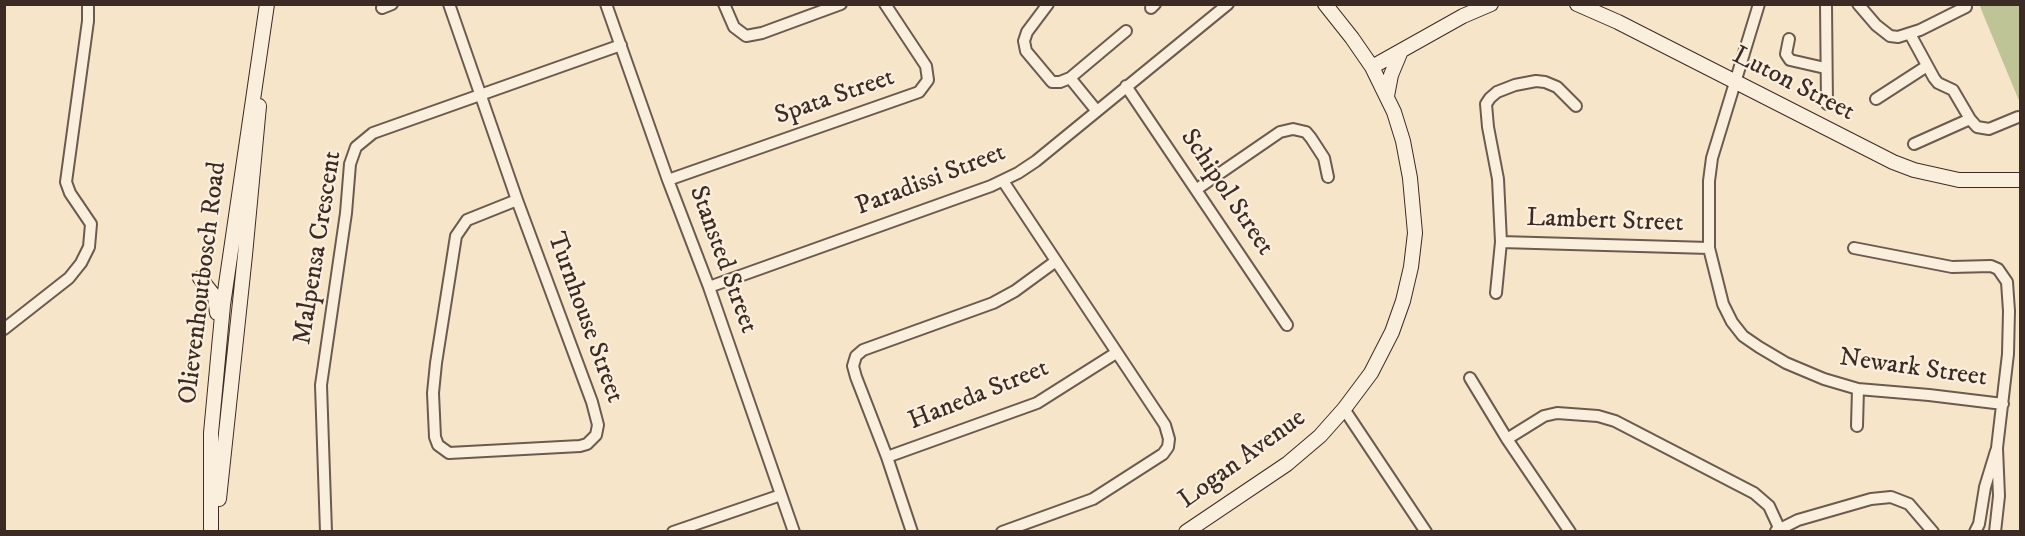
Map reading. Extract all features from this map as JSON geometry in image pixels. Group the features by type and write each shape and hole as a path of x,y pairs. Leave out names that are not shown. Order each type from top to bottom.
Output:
{"street":[{"path":"4,329 69,279 89,247 91,224 70,193 66,182 85,44 88,4"},
{"name":"Olievenhoutbosch Road","path":"213,531 211,434 214,390 226,282 267,4"},
{"name":"Turnhouse Street","path":"449,4 517,200 592,402 598,425 597,435 580,446 449,453 438,445 435,437 433,393 456,236 467,220 517,200"},
{"name":"Stansted Street","path":"606,4 668,180 709,287 794,531"},
{"path":"724,4 734,27 746,36 762,33 842,4"},
{"name":"Spata Street","path":"668,180 919,92 928,80 926,66 885,4"},
{"path":"1048,4 1026,32 1024,46 1052,82 1070,78 1126,30"},
{"name":"Logan Avenue","path":"1186,531 1287,464 1320,436 1371,373 1389,339 1403,301 1411,267 1415,233 1410,178 1403,141 1387,96 1372,67 1325,4"},
{"path":"1372,67 1463,16 1491,4"},
{"name":"Luton Street","path":"1577,4 1618,22 1893,162 1914,170 1959,180 2020,178"},
{"name":"Newark Street","path":"1759,4 1712,158 1708,198 1709,248 1723,304 1732,322 1743,336 1786,363 1824,380 1858,389 1929,394 2003,404"},
{"path":"1826,4 1827,104"},
{"path":"1858,4 1870,19 1890,36 1898,37 1910,34 1966,7"},
{"name":"Paradissi Street","path":"709,287 1003,181 1036,161 1224,6"},
{"path":"1910,34 1938,83 1956,93 1970,119 1979,128 1989,129 2018,117"},
{"path":"1789,39 1786,54 1790,60 1825,68"},
{"name":"Olievenhoutbosch Road","path":"213,531 257,136 262,41"},
{"name":"Malpensa Crescent","path":"326,531 321,385 353,153 362,141 373,133 621,45"},
{"path":"1387,96 1393,69 1401,51"},
{"path":"1876,99 1927,66"},
{"path":"1070,78 1096,110"},
{"path":"1496,293 1501,242 1498,179 1486,104 1497,92 1515,85 1536,81 1557,87 1576,106"},
{"name":"Schipol Street","path":"1126,86 1287,325"},
{"path":"1914,144 1970,119"},
{"path":"1197,189 1280,132 1293,129 1306,132 1311,138 1324,158 1328,177"},
{"path":"226,282 234,278 257,136"},
{"path":"1002,531 1093,499 1163,454 1168,447 1169,439 1165,425 1003,181"},
{"name":"Lambert Street","path":"1501,242 1709,248"},
{"path":"1854,248 1952,267 1991,266 2002,273 2009,290 2008,354 1997,448 1999,496 1995,531"},
{"path":"912,531 853,366 858,353 993,303 1015,291 1056,261"},
{"path":"200,278 215,297 217,304 212,358 214,390"},
{"name":"Haneda Street","path":"887,457 1037,403 1116,353"},
{"path":"1470,378 1507,439 1570,531"},
{"path":"1857,426 1858,389"},
{"path":"1344,409 1426,531"},
{"path":"1507,439 1544,416 1557,413 1598,416 1615,421 1754,493 1769,506 1778,530 1797,520 1871,500 1891,497 1909,504 1933,531"},
{"path":"1975,531 1979,524 1984,487 1997,448"},
{"path":"673,531 781,495"}],"green space":[{"path":"1980,5 2020,5 2020,103 1981,9"}]}
